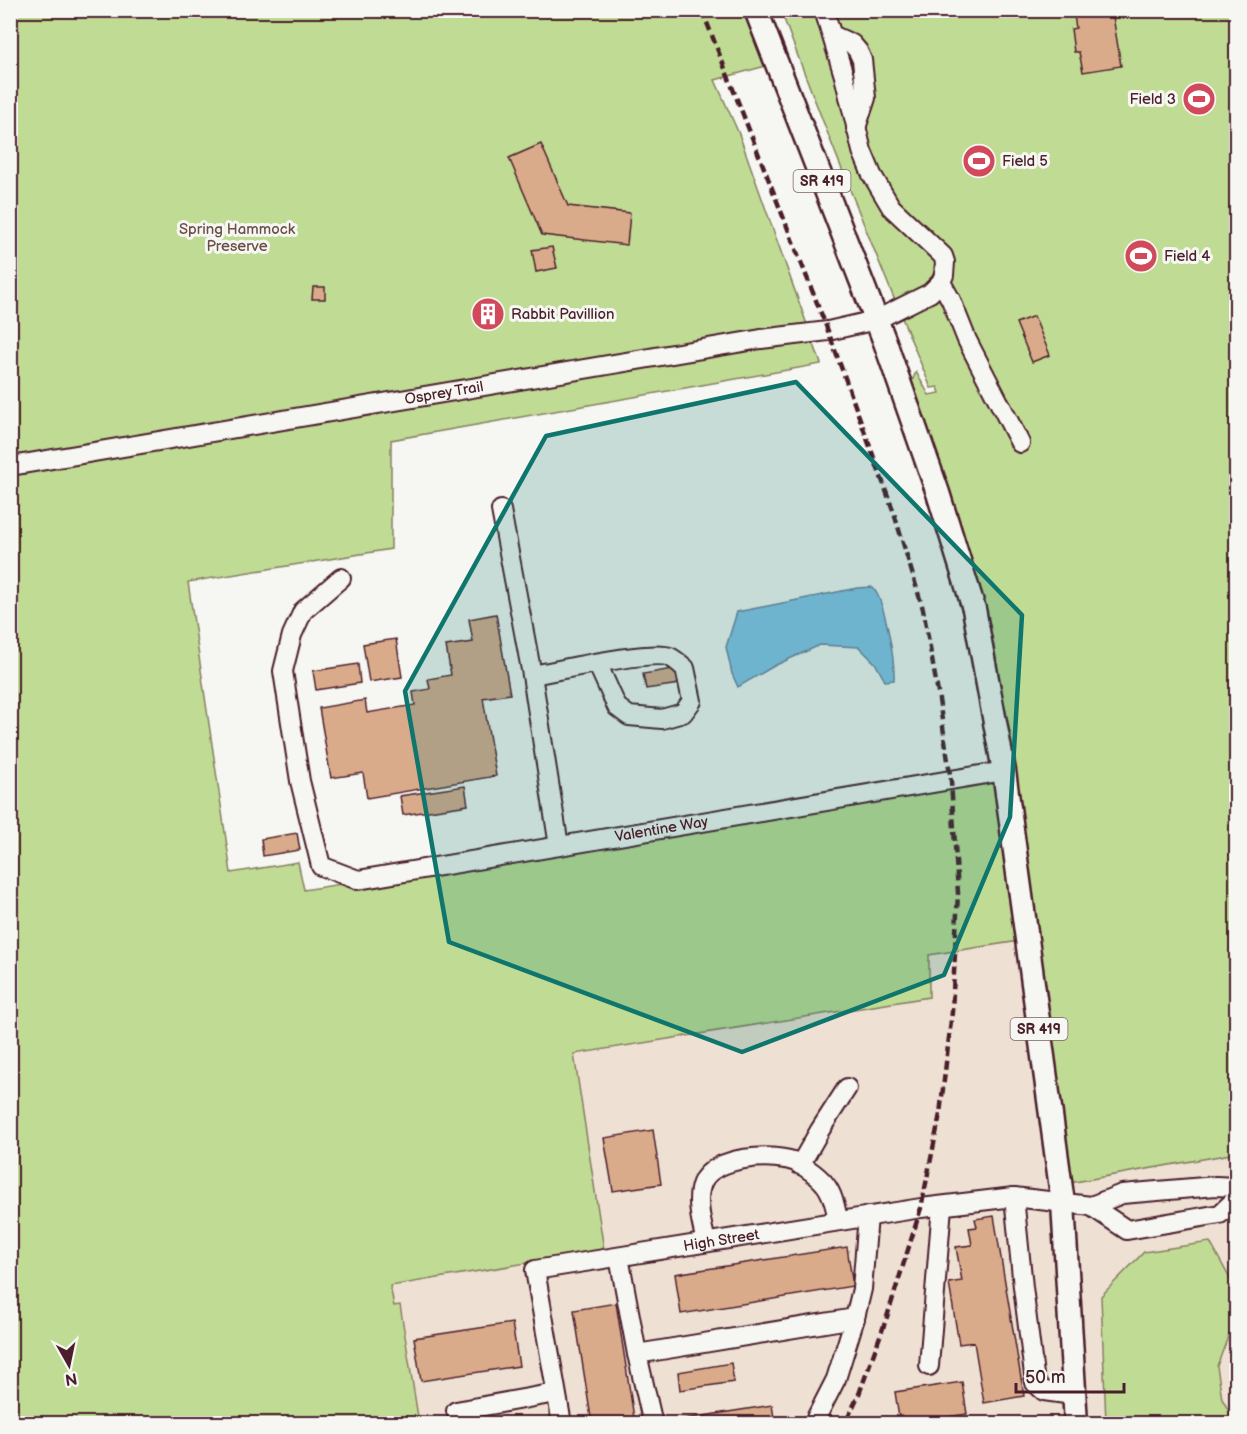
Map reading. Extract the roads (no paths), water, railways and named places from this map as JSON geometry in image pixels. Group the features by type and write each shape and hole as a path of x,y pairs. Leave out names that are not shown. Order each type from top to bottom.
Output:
{"main road":[{"name":"SR 419","path":"756,10 876,320 938,493 974,609 1004,771 1063,1203 1076,1424"}],"street":[{"path":"824,10 865,159 885,199 904,221 943,256 945,269 941,282 967,340 1020,444"},
{"name":"Osprey Trail","path":"10,464 17,465 762,339 828,331 876,320 921,298 941,282"},
{"path":"501,510 532,675 559,846"},
{"name":"Valentine Way","path":"341,578 303,611 292,635 283,671 300,781 321,866 358,880 1004,771"},
{"path":"532,675 597,663 653,654 669,657 686,668 692,701 683,713 662,719 629,716 617,707 597,663"},
{"path":"800,1165 848,1088"},
{"path":"706,1242 699,1199 701,1184 709,1172 733,1160 766,1157 800,1165 824,1183 836,1205 838,1221"},
{"path":"1091,1206 1122,1194 1216,1185 1236,1187"},
{"path":"1014,1197 1035,1383 1044,1392 1073,1395"},
{"name":"High Street","path":"562,1424 535,1270 868,1216 1014,1197 1091,1206"},
{"path":"1091,1206 1127,1230 1220,1214 1236,1199"},
{"path":"929,1366 942,1206"},
{"path":"813,1424 836,1379 855,1318 862,1289 868,1216"},
{"path":"619,1257 653,1424"},
{"path":"637,1354 855,1318"},
{"path":"456,1411 556,1393"}],"water":[{"path":"872,587 877,593 885,617 893,659 894,680 885,681 875,663 859,647 820,645 774,666 738,687 732,674 726,647 737,612"}],"railway":[{"path":"702,10 828,331 893,510 923,609 951,781 958,893 952,1012 940,1114 921,1208 887,1317 859,1394 845,1424"}],"place":[{"name":"Field 3","path":"1199,99"},
{"name":"Field 5","path":"979,161"},
{"name":"Field 4","path":"1141,256"},
{"name":"Rabbit Pavillion","path":"488,314"}],"park label":[{"name":"Spring Hammock Preserve","path":"237,238"}]}
